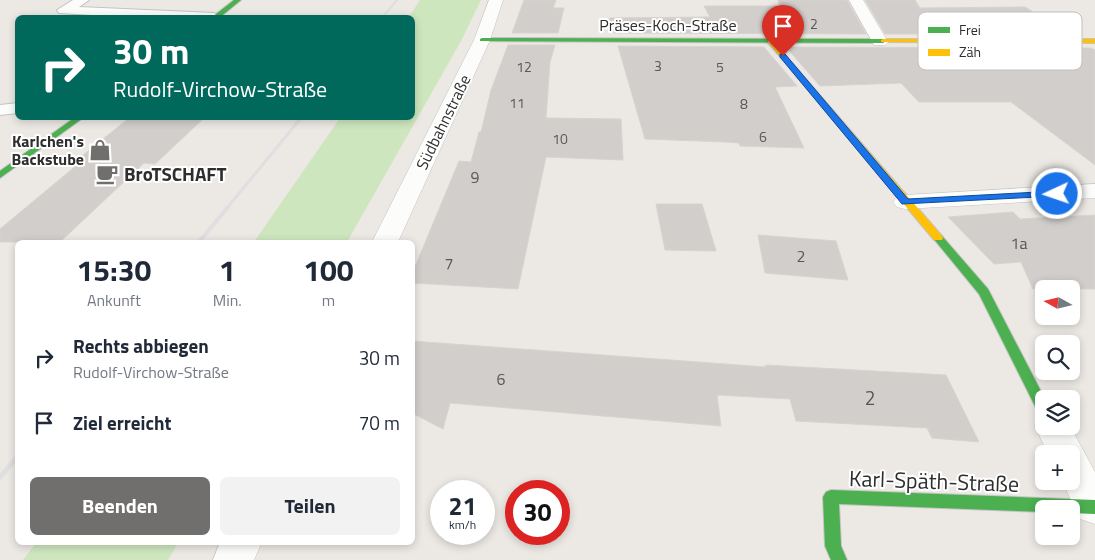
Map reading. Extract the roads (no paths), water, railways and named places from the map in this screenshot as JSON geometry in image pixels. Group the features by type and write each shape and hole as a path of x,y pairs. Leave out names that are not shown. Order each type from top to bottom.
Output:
{"street":[{"path":"217,15 238,0"},
{"name":"Südbahnstraße","path":"386,240 482,40 496,0"},
{"path":"856,0 880,42"},
{"name":"Präses-Koch-Straße","path":"482,40 918,42"},
{"path":"770,41 905,202 984,292 1035,392"},
{"name":"Präses-Koch-Straße","path":"1082,41 1095,41"},
{"path":"0,175 76,120"},
{"path":"905,202 1095,191"},
{"path":"1080,480 1094,507"},
{"name":"Karl-Späth-Straße","path":"839,560 833,546 831,497 1094,507"},
{"path":"233,560 240,545"}],"lane":[{"path":"83,0 63,10 158,15"},
{"path":"178,15 193,5"},
{"path":"0,110 15,108"}],"railway":[{"path":"384,15 397,0"},
{"path":"227,208 299,120"},
{"path":"201,240 228,207"},
{"path":"0,477 15,460"}],"place":[{"name":"Karlchen's Backstube","path":"100,150"},
{"name":"BroTSCHAFT","path":"107,174"}]}
